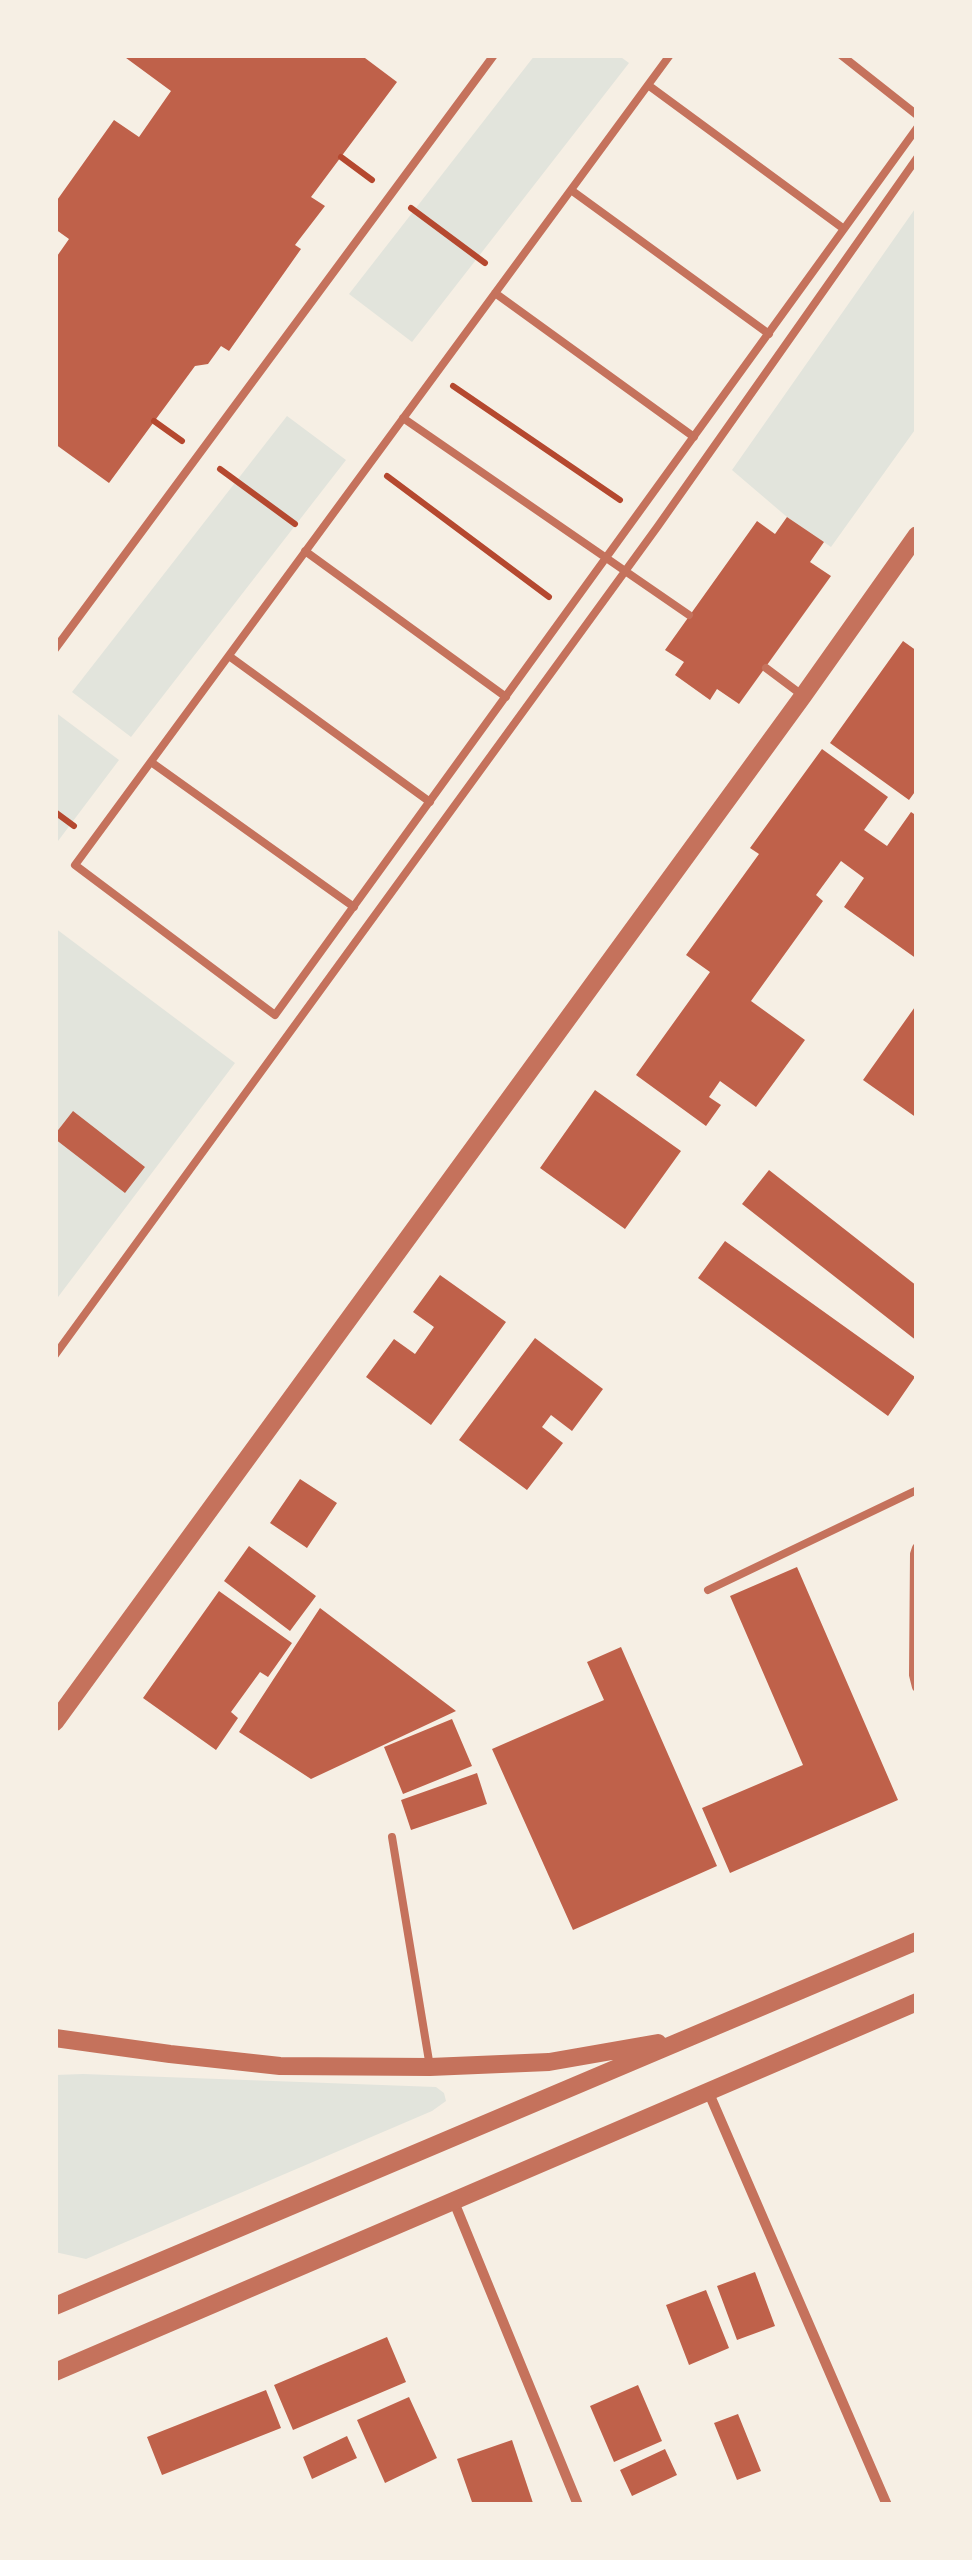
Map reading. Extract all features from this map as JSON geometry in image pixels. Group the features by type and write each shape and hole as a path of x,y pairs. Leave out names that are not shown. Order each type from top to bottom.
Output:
{"street":[{"path":"55,1722 917,536"},
{"path":"917,1548 917,1686"},
{"path":"55,2306 917,1941"},
{"path":"55,2372 917,2002"},
{"path":"55,2038 280,2066 430,2067 549,2062 688,2038"},
{"path":"708,2091 887,2505"},
{"path":"454,2202 578,2505"}],"lane":[{"path":"55,649 494,55"},
{"path":"670,55 74,865 276,1015 917,128"},
{"path":"842,55 917,116"},
{"path":"648,85 844,230"},
{"path":"55,1355 625,571 917,158"},
{"path":"571,190 768,334"},
{"path":"495,294 694,437"},
{"path":"403,418 689,615"},
{"path":"305,551 506,697"},
{"path":"229,656 430,802"},
{"path":"766,668 803,696"},
{"path":"150,762 354,908"},
{"path":"708,1590 917,1490"},
{"path":"392,1836 430,2067"}],"path":[{"path":"435,374 639,512"},
{"path":"370,464 568,611"}],"shaded area":[{"path":"535,55 618,55 629,63 412,342 349,294"},
{"path":"917,206 917,427 831,547 787,517 732,470"},
{"path":"287,416 346,460 131,737 72,692"},
{"path":"55,712 119,760 55,845"},
{"path":"55,928 235,1063 55,1301"},
{"path":"55,2075 436,2087 444,2093 446,2101 432,2111 86,2259 55,2252"}],"building":[{"path":"122,55 361,55 397,82 311,197 325,206 295,245 301,249 229,351 221,346 208,364 195,366 109,483 55,444 55,259 69,239 55,229 55,203 114,120 139,137 171,91"},
{"path":"787,517 824,542 810,562 831,576 739,704 717,689 710,700 675,675 684,662 665,650 757,521 775,534"},
{"path":"903,641 917,651 917,789 909,800 830,743"},
{"path":"822,749 888,797 864,830 887,846 911,812 917,816 917,959 844,907 864,878 841,861 816,895 823,901 751,1001 805,1040 756,1107 720,1081 709,1097 721,1105 706,1126 636,1075 710,972 686,955 759,854 750,848"},
{"path":"917,1004 917,1118 863,1080"},
{"path":"595,1090 681,1151 625,1229 540,1168"},
{"path":"73,1111 145,1167 125,1193 55,1139"},
{"path":"769,1170 917,1286 917,1341 742,1204"},
{"path":"725,1241 915,1377 888,1416 698,1278"},
{"path":"440,1275 506,1322 431,1425 366,1377 394,1339 415,1354 434,1327 413,1312"},
{"path":"535,1338 603,1389 572,1431 551,1415 542,1427 563,1443 527,1490 459,1440"},
{"path":"300,1479 337,1503 307,1548 270,1523"},
{"path":"249,1546 316,1596 290,1631 224,1581"},
{"path":"797,1567 898,1800 730,1873 702,1808 803,1765 730,1596"},
{"path":"219,1591 292,1643 268,1677 260,1672 231,1712 238,1718 216,1750 143,1698"},
{"path":"320,1608 456,1711 311,1779 239,1732"},
{"path":"621,1647 717,1866 573,1930 492,1749 604,1700 587,1662"},
{"path":"452,1719 472,1766 403,1794 384,1747"},
{"path":"477,1773 487,1804 411,1830 401,1800"},
{"path":"755,2272 775,2326 737,2340 717,2286"},
{"path":"706,2290 729,2348 689,2365 666,2305"},
{"path":"387,2337 406,2382 293,2430 274,2385"},
{"path":"638,2385 662,2441 614,2462 590,2406"},
{"path":"266,2390 281,2428 162,2475 147,2437"},
{"path":"409,2397 437,2458 385,2483 357,2420"},
{"path":"738,2414 761,2471 737,2480 714,2423"},
{"path":"347,2436 357,2458 312,2479 303,2457"},
{"path":"512,2440 533,2503 473,2505 457,2459"},
{"path":"665,2449 677,2475 632,2496 620,2470"}]}
